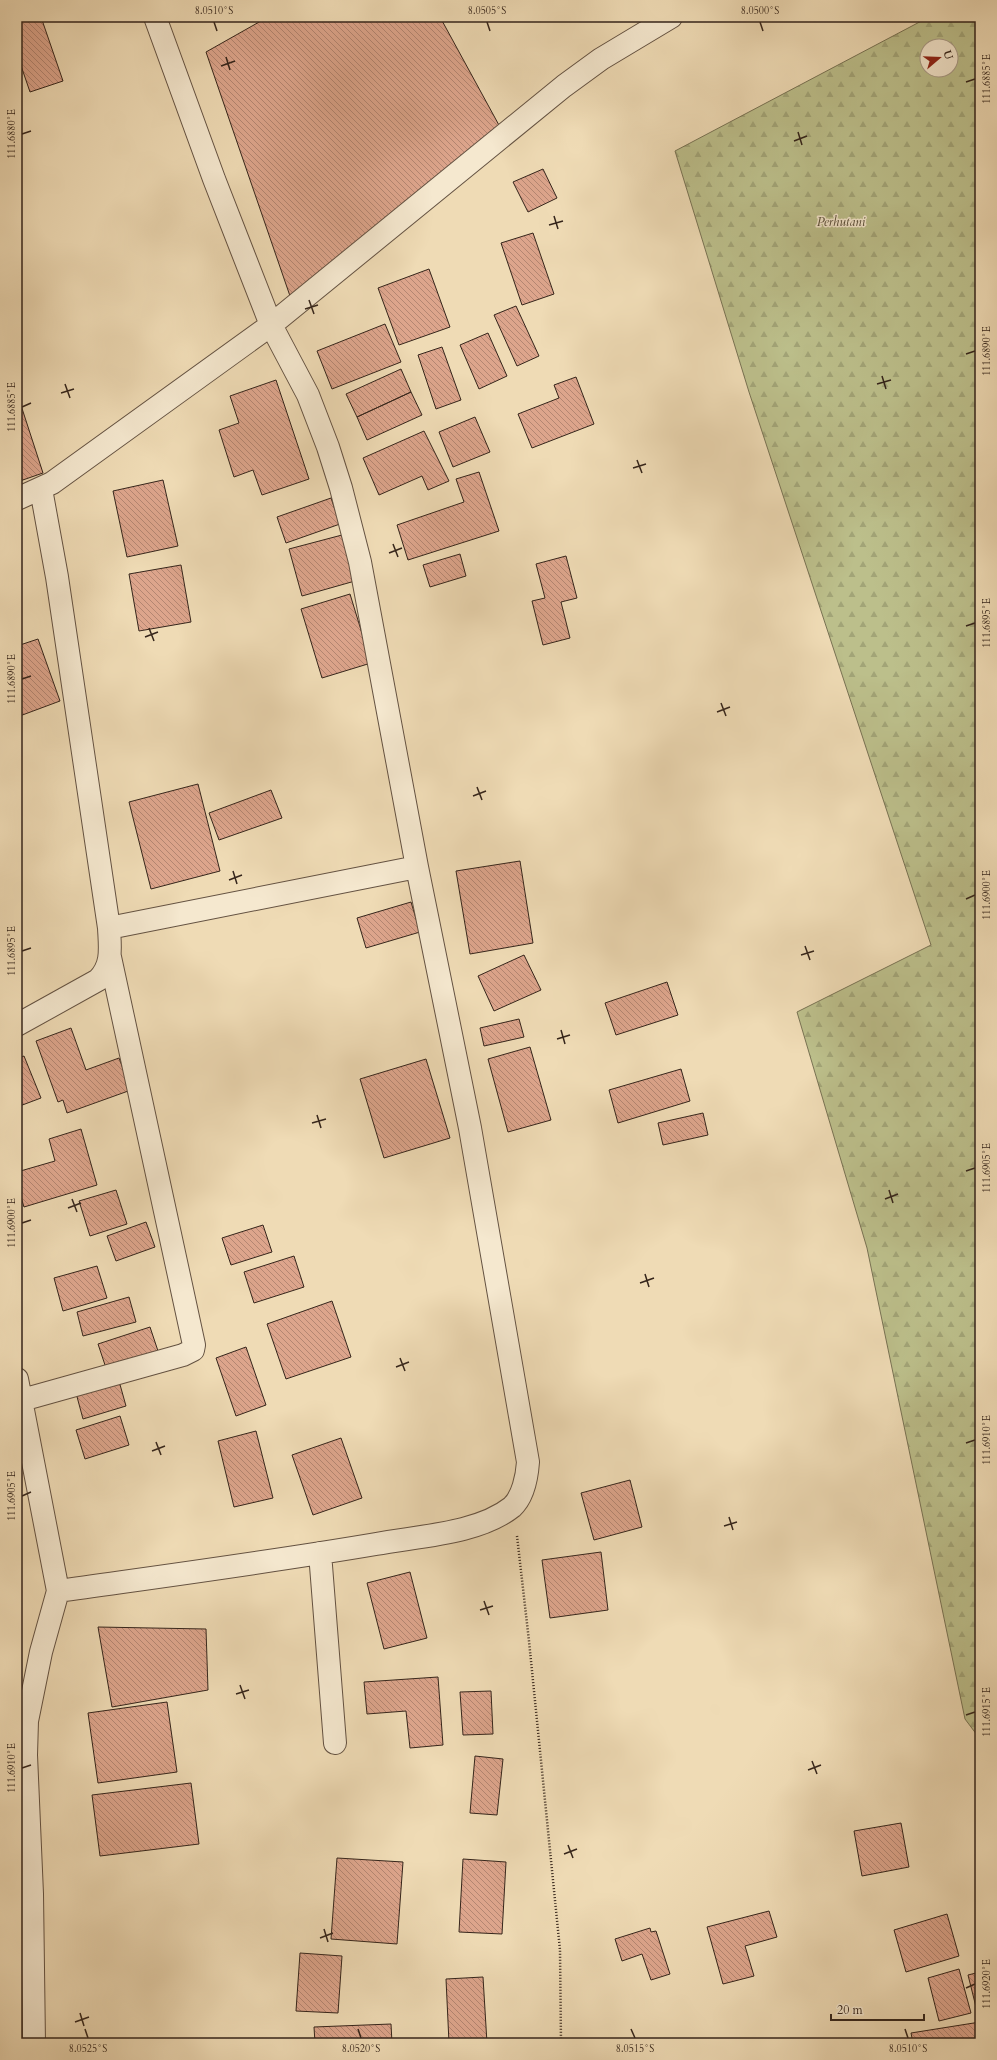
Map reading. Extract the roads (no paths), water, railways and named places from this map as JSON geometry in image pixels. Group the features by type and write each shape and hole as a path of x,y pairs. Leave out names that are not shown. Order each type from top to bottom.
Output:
{"street":[{"path":"17,499 41,489 271,325 564,86 601,59 671,17"},
{"path":"58,1591 320,1553 468,1528 496,1517 513,1506 526,1482 528,1462 470,1128 417,867 360,562 341,488 328,447 308,395 271,325 156,19"},
{"path":"22,1400 183,1355 193,1350 194,1345 110,957 109,928 57,577 41,489"},
{"path":"109,928 417,867"},
{"path":"17,1025 98,980 106,972 110,957"},
{"path":"17,1379 58,1591 41,1652 27,1721 26,1755 32,1894 34,2043"},
{"path":"320,1553 335,1744"}],"park label":[{"name":"Perhutani","path":"841,221"}]}
